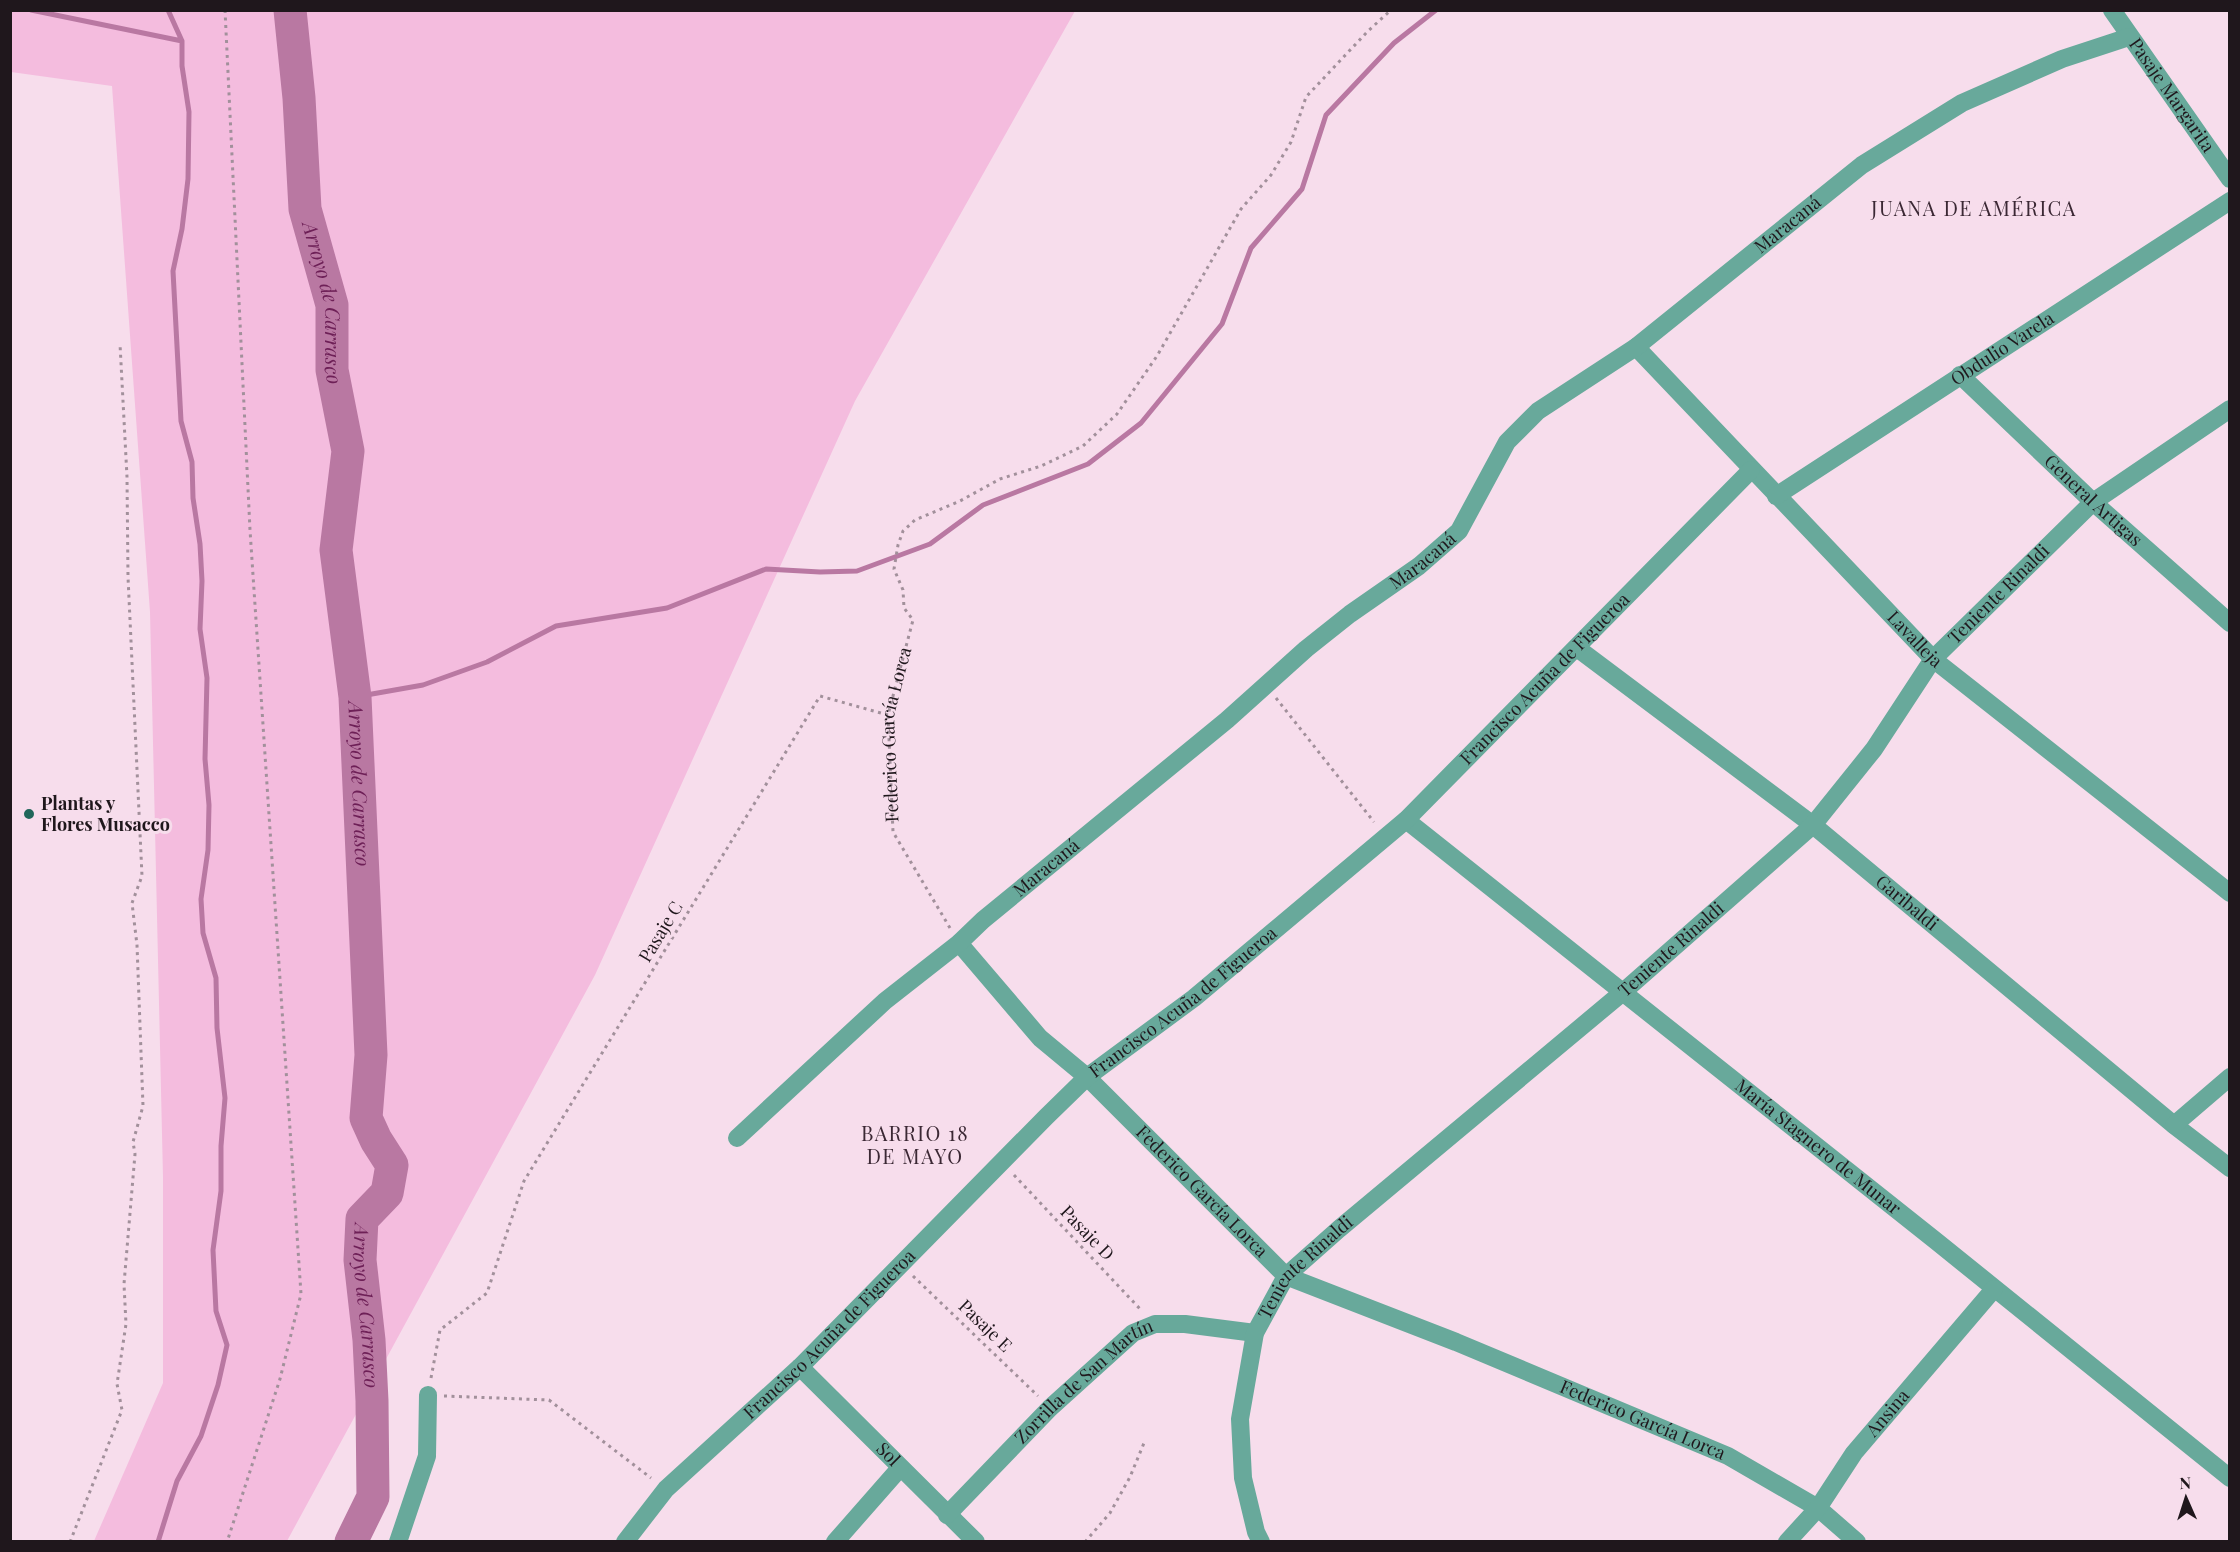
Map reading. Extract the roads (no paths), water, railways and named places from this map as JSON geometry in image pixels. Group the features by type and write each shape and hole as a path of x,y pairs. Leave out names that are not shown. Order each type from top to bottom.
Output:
{"street":[{"name":"Pasaje Margarita","path":"2112,10 2229,179"},
{"name":"Maracaná","path":"737,1138 885,1001 959,943 983,920 1227,720 1306,649 1350,614 1419,566 1459,531 1507,442 1538,411 1636,347 1862,165 1962,103 2062,59 2129,37"},
{"name":"Obdulio Varela","path":"1776,496 2229,201"},
{"name":"Lavalleja","path":"1636,347 1933,659 2229,893"},
{"name":"General Artigas","path":"1960,375 2093,502 2229,623"},
{"name":"Teniente Rinaldi","path":"1261,1542 1256,1532 1243,1479 1240,1419 1255,1333 1286,1276 1623,992 1813,825 1874,749 1933,659 2093,502 2229,410"},
{"name":"Francisco Acuña de Figueroa","path":"625,1542 666,1489 800,1367 1000,1161 1087,1077 1194,998 1406,820 1751,470"},
{"name":"Garibaldi","path":"1577,648 1813,825 2174,1125 2229,1168"},
{"name":"María Stagnero de Munar","path":"1406,820 2229,1478"},
{"name":"Federico García Lorca","path":"959,943 1040,1038 1087,1077 1286,1276 1456,1342 1728,1456 1818,1508 1857,1542"},
{"path":"2174,1125 2229,1077"},
{"name":"Ansina","path":"1787,1542 1818,1508 1854,1453 1994,1289"},
{"name":"Zorrilla de San Martín","path":"947,1515 1050,1408 1133,1333 1155,1324 1185,1324 1255,1333"},
{"name":"Sol","path":"800,1367 976,1542"},
{"path":"398,1542 427,1456 428,1395"},
{"path":"835,1542 900,1468"}],"waterway":[{"path":"31,10 182,41"},
{"path":"158,1542 177,1481 201,1436 218,1385 227,1345 216,1311 213,1250 221,1191 221,1146 225,1098 217,1028 216,978 203,933 201,899 208,850 209,805 205,759 207,678 200,629 202,581 200,544 193,498 192,462 181,421 173,271 182,229 188,179 189,112 182,66 182,41 168,10"},
{"name":"Arroyo de Carrasco","path":"290,10 299,98 305,209 332,305 332,370 348,451 336,550 355,697 371,1055 366,1118 376,1140 392,1165 387,1193 362,1219 360,1260 369,1340 373,1497 351,1542"},
{"path":"355,697 423,685 487,662 556,626 667,608 766,569 820,572 857,571 930,544 983,505 1088,464 1141,423 1222,324 1251,248 1302,189 1326,115 1394,43 1436,10"}],"place":[{"name":"Plantas y Flores Musacco","path":"29,814"}],"district":[{"name":"JUANA DE AMÉRICA","path":"1974,209"},
{"name":"BARRIO 18 DE MAYO","path":"915,1146"}]}
